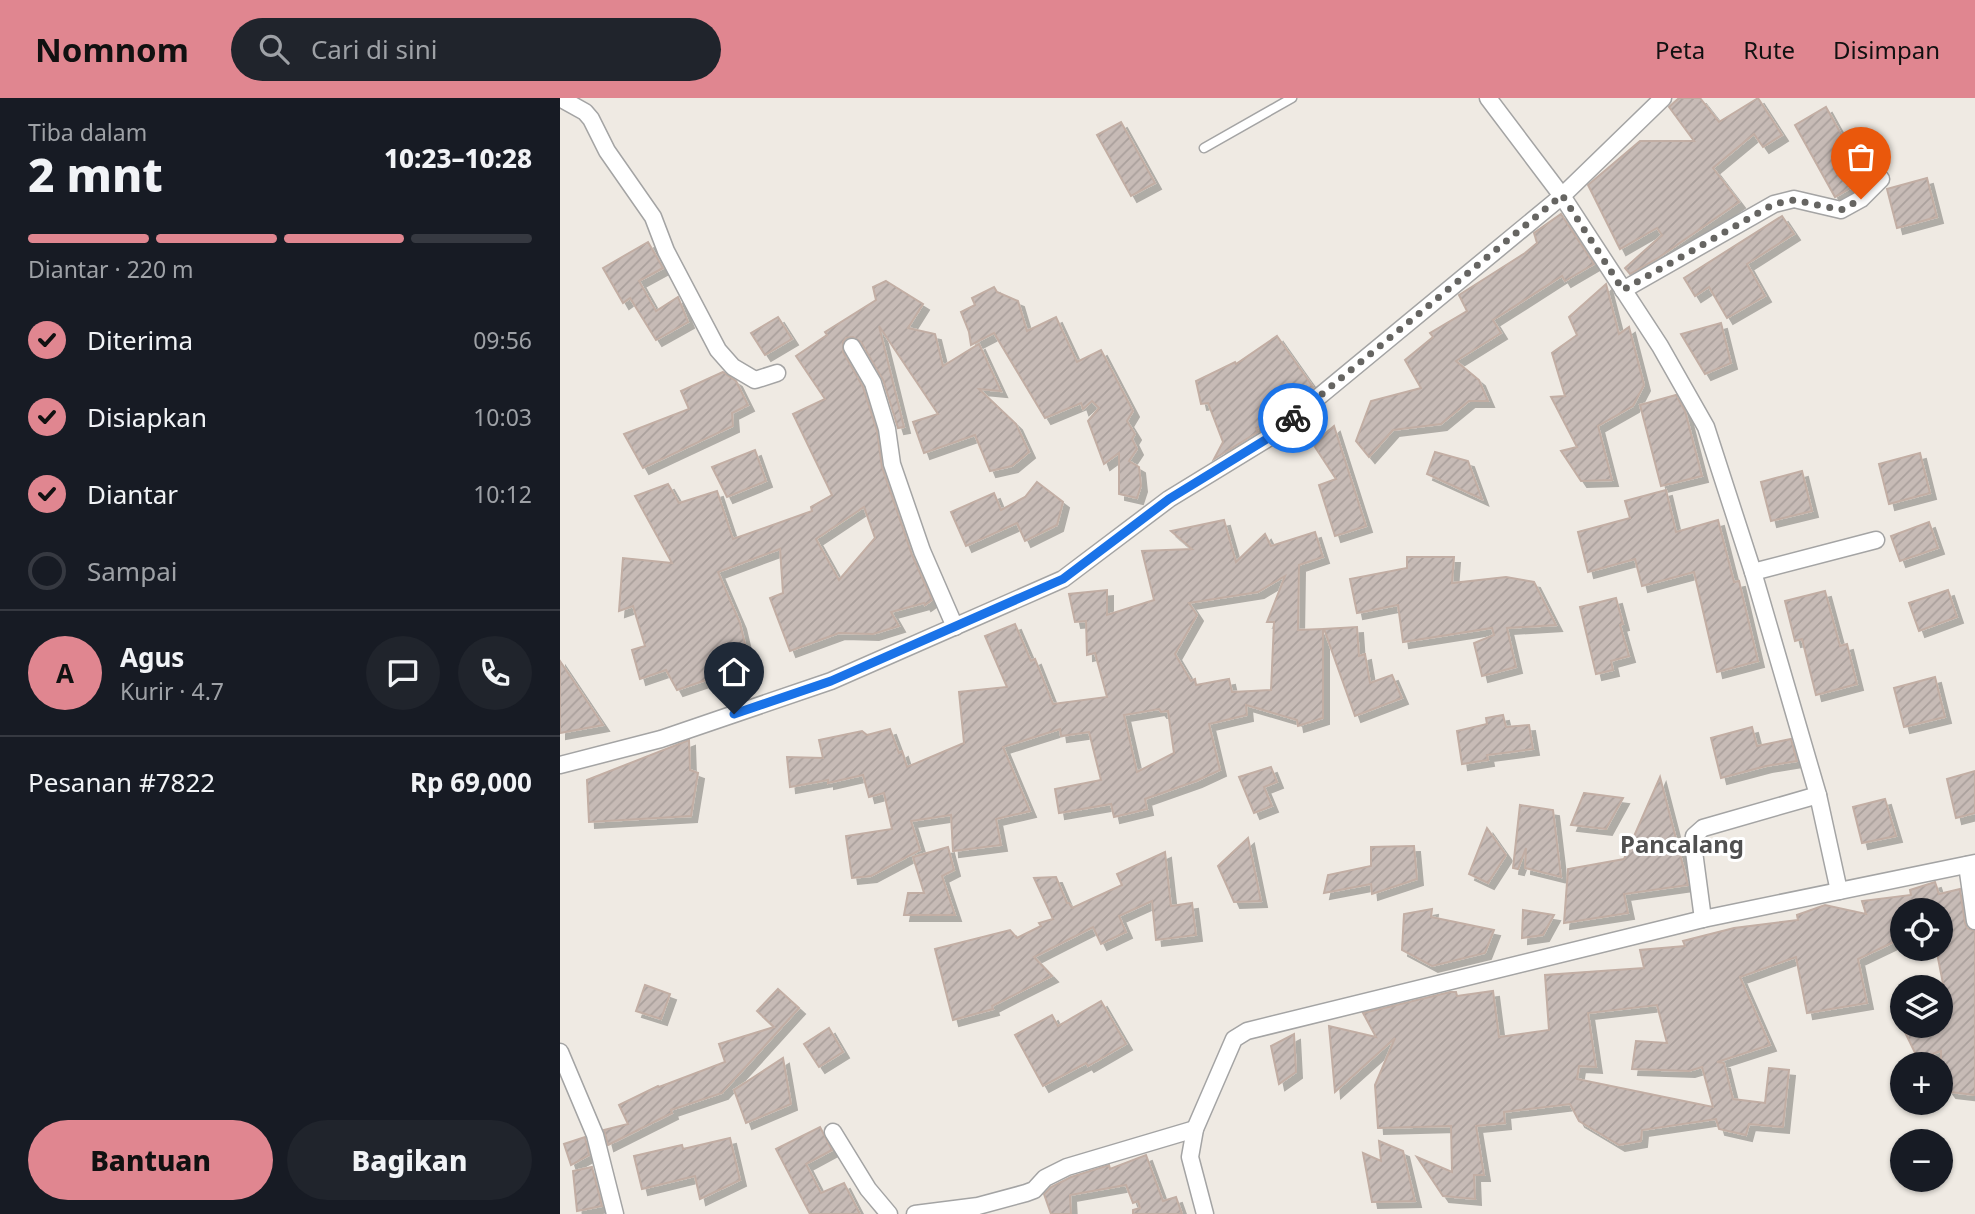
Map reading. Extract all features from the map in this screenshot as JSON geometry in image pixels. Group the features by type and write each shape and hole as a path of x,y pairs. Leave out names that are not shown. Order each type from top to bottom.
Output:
{"street":[{"path":"560,98 591,119 607,151 653,217 666,251 718,350 733,368 755,380 777,373"},
{"path":"1488,98 1562,195 1660,346 1706,427 1753,572 1818,795 1839,891"},
{"path":"560,765 661,739 831,681 1063,579 1169,499 1270,437 1562,195 1663,98"},
{"path":"1623,290 1774,204 1794,200 1841,210 1861,199 1881,179"},
{"path":"852,347 873,383 887,429 892,464 922,551 955,627"},
{"path":"1753,572 1876,540"},
{"path":"1703,919 1694,836 1703,828 1818,795"},
{"path":"1205,1214 1190,1157 1195,1129 1234,1039 1247,1031 1703,919 1971,864 1975,921"},
{"path":"560,1052 595,1135 615,1214"},
{"path":"915,1214 978,1206 1026,1193 1034,1190 1045,1178 1067,1167 1195,1129"},
{"path":"833,1132 868,1189 889,1214"}],"lane":[{"path":"1203,148 1292,98"}],"building":[{"path":"1679,98 1700,98 1719,122 1758,98 1782,135 1763,147 1754,134 1713,168 1739,202 1630,274 1625,268 1662,235 1657,228 1620,249 1588,185 1640,141 1694,141 1669,107"},
{"path":"1826,107 1866,179 1835,197 1795,125"},
{"path":"1121,122 1155,183 1131,196 1097,135"},
{"path":"1927,178 1937,217 1897,228 1887,189"},
{"path":"1561,214 1594,264 1565,281 1562,276 1493,320 1501,333 1456,361 1479,380 1488,401 1469,401 1441,424 1393,430 1369,457 1356,441 1371,401 1421,388 1405,360 1433,337 1430,333 1467,311 1459,295 1525,253 1537,243 1534,233"},
{"path":"1782,216 1794,234 1747,264 1765,296 1727,318 1709,287 1695,296 1684,278"},
{"path":"648,242 663,268 639,281 656,311 678,297 688,322 656,340 630,298 623,303 603,268"},
{"path":"886,281 923,304 908,328 935,334 943,366 979,344 1001,391 979,389 1016,424 1029,452 1012,466 990,471 975,435 924,453 913,422 938,414 879,326 904,427 898,428 883,380 861,342 853,337 846,338 843,352 863,387 877,431 882,467 912,555 932,600 925,605 924,603 891,612 899,626 873,634 839,633 790,651 770,598 783,593 780,549 718,572 740,623 751,669 718,679 718,676 677,690 666,670 640,679 632,650 645,646 633,606 619,611 623,558 672,563 635,496 668,484 679,503 717,491 733,539 812,511 811,507 832,495 793,414 825,399 796,356 827,335 825,332 876,300 873,287","holes":["864,507 875,538 839,580 816,539"]},
{"path":"1606,284 1619,334 1629,327 1644,385 1633,406 1598,426 1612,480 1581,481 1561,451 1577,447 1551,397 1565,396 1552,353 1577,335 1569,317"},
{"path":"994,287 997,292 1018,301 1027,331 1056,317 1077,362 1101,350 1133,411 1127,421 1135,434 1132,439 1137,449 1129,461 1139,467 1141,486 1137,498 1119,494 1119,453 1104,464 1088,421 1099,408 1092,401 1083,409 1081,403 1045,418 994,333 971,345 961,312 975,305 972,298"},
{"path":"778,317 792,339 765,355 751,333"},
{"path":"1721,323 1731,363 1705,374 1681,334"},
{"path":"1277,336 1313,387 1275,419 1256,428 1258,432 1214,459 1223,442 1208,403 1201,404 1196,381 1235,362 1236,364"},
{"path":"723,372 736,381 748,405 732,413 733,426 643,468 624,434 689,409 681,391"},
{"path":"1676,395 1685,411 1702,476 1661,486 1640,405"},
{"path":"1334,426 1366,526 1335,536 1319,485 1336,479 1313,444"},
{"path":"755,450 766,481 727,497 712,467"},
{"path":"1435,452 1468,461 1482,499 1427,474"},
{"path":"1920,453 1930,493 1889,504 1879,464"},
{"path":"1802,471 1812,511 1771,521 1761,482"},
{"path":"1037,482 1063,502 1057,525 1025,541 1017,523 966,546 951,512 994,493 1001,510 1025,497"},
{"path":"1666,490 1676,532 1718,520 1734,582 1739,581 1758,661 1717,672 1694,572 1642,586 1635,559 1588,572 1578,532 1630,518 1625,501"},
{"path":"1224,520 1236,562 1265,534 1271,546 1315,532 1323,557 1299,565 1298,630 1323,629 1323,718 1298,726 1297,720 1246,705 1247,715 1209,724 1220,770 1145,799 1147,809 1114,817 1111,804 1059,813 1055,789 1101,780 1089,732 1061,736 1060,729 1003,747 1030,811 996,819 1001,845 953,851 951,815 911,821 920,850 871,876 852,878 846,836 892,829 884,793 869,797 863,775 828,783 828,780 790,787 787,757 823,758 819,740 862,731 867,735 890,729 907,767 964,743 959,692 1007,687 985,636 1015,624 1031,661 1035,659 1053,704 1107,697 1095,653 1087,655 1086,621 1075,622 1069,594 1107,590 1107,615 1154,600 1142,551 1192,549 1171,531","holes":["1285,576 1267,622 1274,622 1271,690 1232,692 1229,679 1196,685 1195,679 1191,681 1175,654 1197,615 1189,603 1258,592","1159,709 1161,712 1168,711 1174,753 1137,772 1124,715"]},
{"path":"1929,522 1938,548 1900,561 1891,536"},
{"path":"1407,557 1454,557 1452,583 1506,577 1534,582 1556,625 1507,628 1516,667 1482,676 1474,643 1494,635 1492,628 1403,642 1398,605 1357,613 1350,579 1407,568"},
{"path":"1948,590 1957,617 1919,631 1909,603"},
{"path":"1825,591 1840,646 1847,644 1857,684 1816,695 1802,639 1795,641 1785,601"},
{"path":"1616,598 1629,656 1611,661 1613,670 1596,674 1580,607"},
{"path":"1357,627 1359,656 1365,654 1370,683 1392,675 1402,698 1355,716 1324,629"},
{"path":"560,661 603,725 560,733"},
{"path":"1935,677 1945,717 1904,727 1894,688"},
{"path":"1503,715 1506,727 1529,725 1533,749 1487,755 1488,760 1462,764 1457,731 1487,724 1486,718"},
{"path":"1752,727 1757,746 1791,739 1797,761 1721,778 1711,738"},
{"path":"689,740 690,770 698,773 691,816 589,822 587,780"},
{"path":"1271,767 1277,782 1264,787 1272,806 1254,813 1239,777"},
{"path":"1975,771 1975,813 1956,818 1947,779"},
{"path":"1660,777 1688,885 1624,894 1628,913 1564,923 1568,869 1624,859"},
{"path":"1584,793 1623,798 1606,829 1571,825"},
{"path":"1885,799 1896,836 1862,843 1853,807"},
{"path":"1520,805 1553,810 1561,877 1525,868 1526,848 1518,869 1513,868"},
{"path":"1487,828 1506,855 1488,883 1469,874"},
{"path":"1248,838 1261,901 1234,902 1218,866"},
{"path":"1414,846 1417,879 1372,894 1371,884 1324,893 1328,875 1371,866 1371,847"},
{"path":"948,847 954,870 942,876 955,915 904,915 908,893 924,893 913,857"},
{"path":"1165,852 1171,906 1192,903 1196,935 1156,940 1152,901 1119,916 1126,932 1101,944 1093,927 1034,957 1052,976 992,1006 993,1009 953,1020 935,949 1010,930 1017,938 1041,926 1039,923 1053,919 1034,878 1056,877 1067,903 1072,908 1122,885 1117,874"},
{"path":"1935,882 1939,894 1960,889 1965,923 1967,928 1975,931 1975,1095 1953,1092 1953,1052 1915,1052 1908,1038 1953,1038 1953,975 1941,975 1939,961 1953,961 1953,898 1890,898 1890,944 1858,959 1867,1003 1807,1013 1796,957 1740,977 1770,1045 1717,1062 1724,1063 1733,1099 1765,1103 1769,1068 1789,1070 1783,1127 1749,1124 1746,1135 1719,1129 1716,1119 1642,1130 1641,1141 1619,1145 1579,1121 1570,1104 1504,1112 1505,1123 1476,1126 1484,1175 1474,1175 1475,1199 1443,1196 1417,1157 1452,1172 1451,1126 1378,1128 1375,1085 1395,1038 1335,1092 1329,1026 1376,1037 1363,1013 1450,992 1456,992 1457,996 1493,991 1499,1037 1549,1030 1545,975 1644,968 1640,950 1685,946 1683,941 1734,928 1798,920 1797,915 1825,905 1866,914 1862,901 1911,895 1910,890","holes":["1657,1005 1667,1043 1636,1041 1632,1069 1689,1071 1702,1067 1713,1107 1577,1079 1579,1066 1596,1067 1588,1013"]},
{"path":"1432,909 1431,917 1494,930 1485,953 1432,966 1402,950 1404,914"},
{"path":"1523,910 1554,915 1543,935 1522,938"},
{"path":"645,985 670,994 661,1019 636,1011"},
{"path":"778,989 799,1008 722,1093 671,1110 672,1113 608,1145 604,1130 628,1124 619,1105 658,1086 725,1062 719,1044 774,1027 757,1011"},
{"path":"1101,1001 1126,1044 1088,1066 1086,1063 1043,1086 1015,1035 1052,1015 1058,1026"},
{"path":"829,1028 843,1052 819,1067 804,1044"},
{"path":"1294,1034 1296,1072 1279,1084 1271,1046"},
{"path":"783,1058 791,1104 746,1123 734,1090"},
{"path":"820,1127 832,1150 806,1164 821,1193 844,1183 860,1214 810,1214 776,1149"},
{"path":"585,1137 589,1155 571,1165 564,1144"},
{"path":"730,1138 740,1180 700,1199 695,1176 642,1189 634,1156 682,1145 683,1149"},
{"path":"1379,1141 1403,1151 1415,1201 1372,1202 1363,1153 1381,1161"},
{"path":"1146,1155 1163,1201 1176,1197 1182,1214 1133,1214 1133,1210 1140,1208 1138,1201 1133,1203 1126,1185 1070,1195 1071,1214 1051,1214 1044,1194 1051,1187 1071,1177 1109,1165 1110,1169"},
{"path":"592,1167 602,1206 577,1211 573,1171"}],"way so far":[{"path":"1293,418 1562,195 1623,290 1774,204 1794,200 1841,210 1861,199"}],"district":[{"name":"Pancalang","path":"1682,845"}],"route":[{"path":"734,714 831,681 1063,579 1169,499 1270,437 1293,418"}]}
